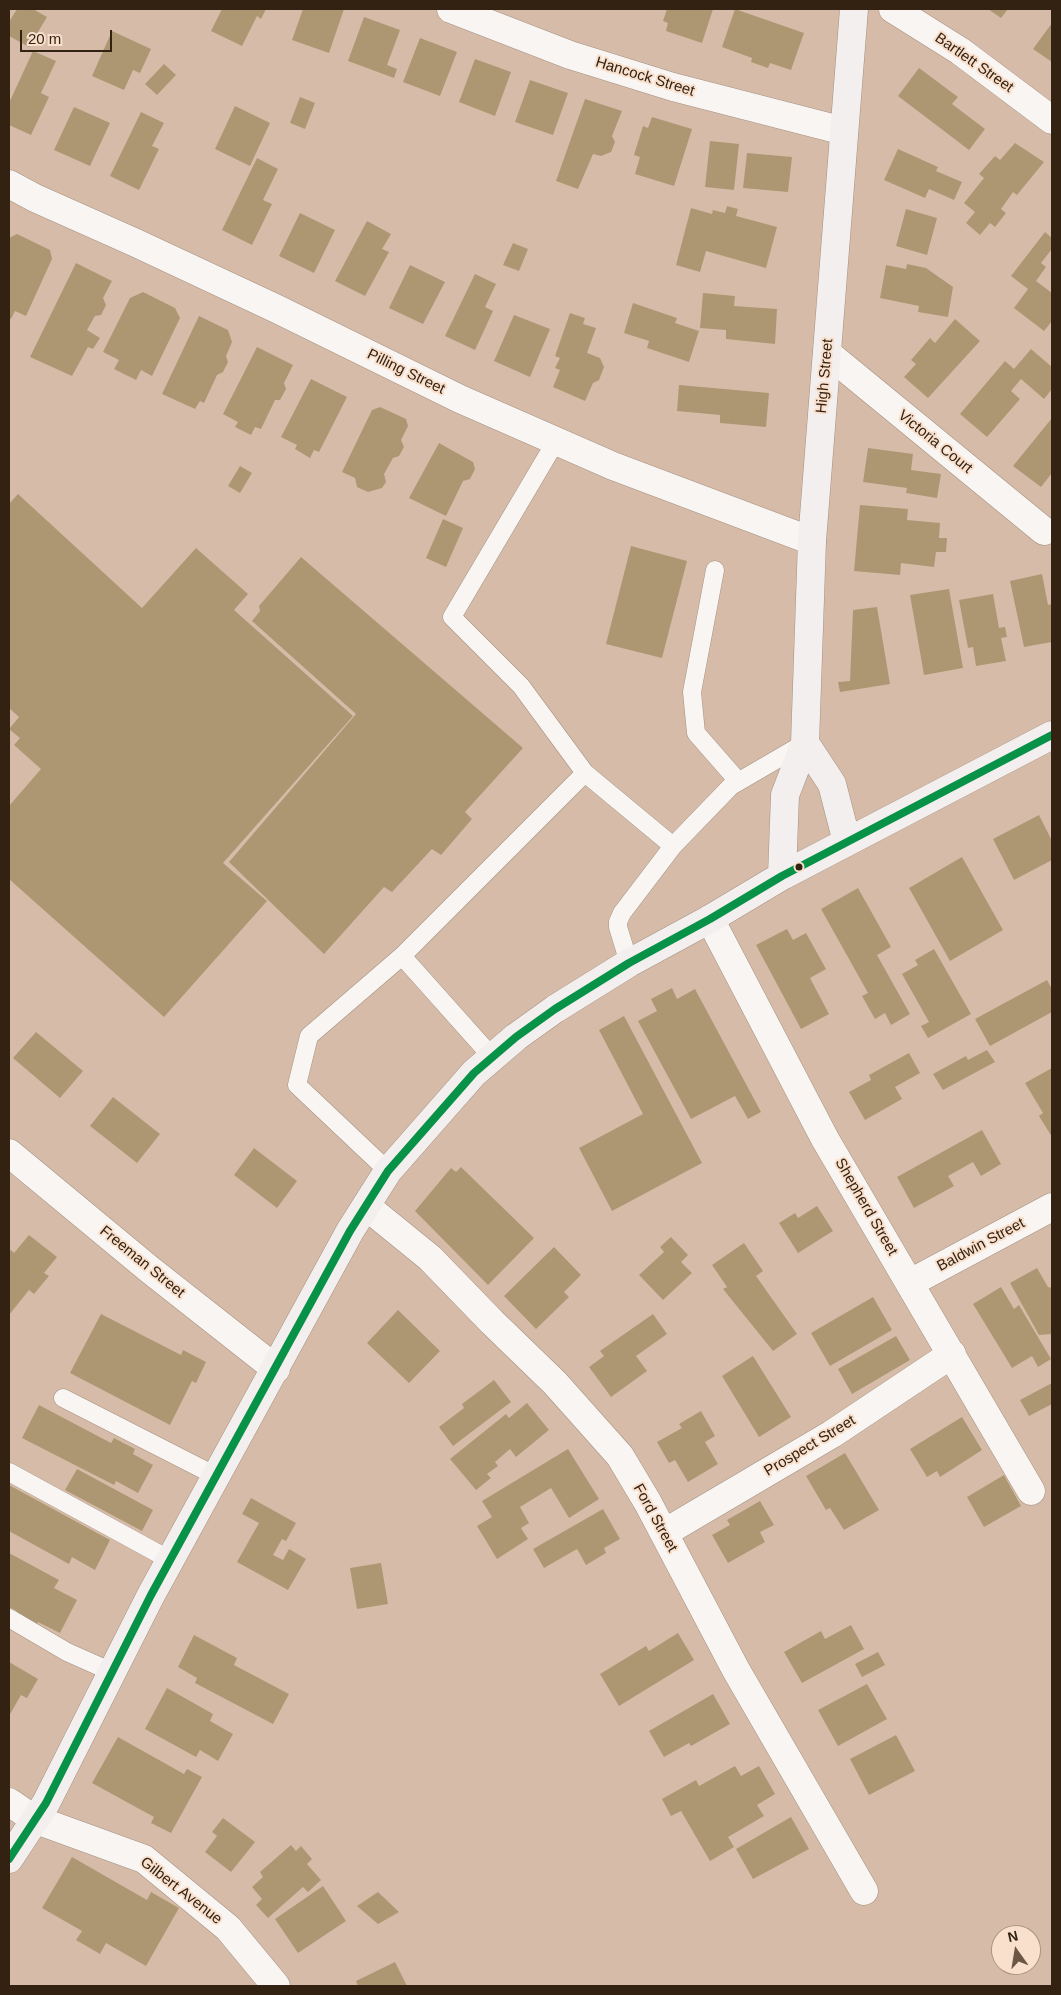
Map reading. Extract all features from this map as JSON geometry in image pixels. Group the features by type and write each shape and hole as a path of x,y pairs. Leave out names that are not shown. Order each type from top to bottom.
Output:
{"street":[{"name":"Hancock Street","path":"451,9 580,58 673,87 844,131"},
{"name":"High Street","path":"782,876 784,795 805,743 812,541 854,9"},
{"name":"Bartlett Street","path":"893,9 960,51 1052,120"},
{"name":"Pilling Street","path":"9,184 35,198 277,309 460,399 622,469 812,541"},
{"name":"Victoria Court","path":"827,353 1044,531"},
{"path":"9,1859 46,1803 170,1560 350,1231 388,1171 474,1074 516,1038 558,1006 629,962 710,919 782,876 1051,739"},
{"path":"805,743 832,784 847,842"},
{"name":"Shepherd Street","path":"710,919 825,1139 1031,1491"},
{"name":"Freeman Street","path":"9,1153 149,1269 276,1369"},
{"name":"Ford Street","path":"366,1206 430,1258 555,1383 620,1456 664,1533 736,1670 864,1891"},
{"name":"Baldwin Street","path":"910,1283 1052,1207"},
{"name":"Prospect Street","path":"664,1533 832,1434 952,1354"},
{"name":"Gilbert Avenue","path":"9,1802 34,1819 144,1859 228,1928 276,1986"}],"lane":[{"path":"556,441 452,616 520,686 585,773 673,846"},
{"path":"715,570 692,692 696,733 738,781"},
{"path":"629,962 618,922 622,913 673,846 731,786 805,743"},
{"path":"388,1171 297,1085 309,1036 402,956 585,773"},
{"path":"402,956 492,1058"},
{"path":"63,1398 216,1476"},
{"path":"9,1472 170,1560"},
{"path":"9,1618 68,1652 112,1672"}],"building":[{"path":"17,9 33,9 47,17 29,47 9,36 9,22"},
{"path":"222,9 266,9 261,19 257,16 242,46 211,31"},
{"path":"303,9 344,9 329,53 292,40"},
{"path":"667,9 713,9 702,43 666,31 668,23 663,21"},
{"path":"735,9 804,33 791,70 770,63 768,68 751,62 752,58 722,47"},
{"path":"988,9 1008,9 1001,18"},
{"path":"364,17 400,30 387,65 397,69 394,78 348,61"},
{"path":"1052,23 1052,62 1033,49"},
{"path":"112,31 151,49 140,73 133,70 124,90 92,76"},
{"path":"420,38 457,52 440,96 403,82"},
{"path":"33,51 56,61 41,93 49,97 31,135 9,125 9,103"},
{"path":"475,59 511,72 495,116 459,102"},
{"path":"164,64 176,75 157,95 145,84"},
{"path":"919,68 958,97 952,104 985,129 969,150 898,96"},
{"path":"530,80 568,93 553,135 515,122"},
{"path":"300,97 315,103 305,129 290,123"},
{"path":"585,99 622,111 612,136 615,142 611,152 601,156 593,154 578,189 556,181"},
{"path":"235,106 270,123 250,166 215,149"},
{"path":"74,107 110,123 90,166 54,150"},
{"path":"141,112 164,123 152,146 159,149 139,190 110,176"},
{"path":"652,117 692,129 674,186 635,174 640,157 634,155 643,126 648,128"},
{"path":"710,141 739,144 734,190 705,187"},
{"path":"1015,143 1044,162 1017,195 1013,192 1001,209 1006,213 995,227 990,223 980,235 966,223 975,212 964,203 984,178 979,174 995,156 1000,160"},
{"path":"898,149 938,167 936,171 962,182 954,200 929,189 925,198 884,180"},
{"path":"747,153 792,157 788,192 743,188"},
{"path":"257,158 278,169 263,200 272,204 252,245 222,230"},
{"path":"727,206 738,209 736,216 777,227 766,268 706,251 700,272 676,265 691,208 712,214 713,210 725,213"},
{"path":"906,209 937,218 927,255 896,246"},
{"path":"300,213 335,230 314,273 279,256"},
{"path":"367,221 391,234 382,249 389,252 365,296 335,281"},
{"path":"1045,232 1052,238 1052,249 1041,263 1046,267 1036,281 1052,293 1052,321 1044,331 1014,308 1028,289 1011,276"},
{"path":"17,234 50,250 52,259 26,316 15,311 11,319 9,318 9,238"},
{"path":"513,243 528,249 519,271 503,265"},
{"path":"76,263 112,281 103,298 106,305 101,315 95,316 87,330 100,338 93,349 88,347 72,376 30,357"},
{"path":"907,264 926,268 953,287 948,317 918,312 919,306 880,298 886,265 906,269"},
{"path":"410,265 445,282 423,324 389,308"},
{"path":"475,274 496,284 485,307 493,311 475,350 445,336"},
{"path":"143,292 175,308 180,318 152,376 141,370 136,380 114,369 119,360 103,352 130,298"},
{"path":"703,293 735,296 734,306 777,309 775,344 726,339 726,330 700,328"},
{"path":"633,303 677,318 675,323 699,331 689,362 647,348 649,341 624,333"},
{"path":"570,313 585,318 583,324 596,328 587,353 600,358 604,367 599,380 593,383 585,401 553,387 560,370 555,368 560,358 555,356"},
{"path":"514,315 550,329 530,377 494,361"},
{"path":"199,316 228,330 232,342 226,356 228,362 223,372 217,375 204,403 200,401 195,409 162,394"},
{"path":"955,319 980,341 928,398 904,377 916,364 911,360 930,338 935,343"},
{"path":"257,347 293,365 284,383 286,389 280,400 275,400 261,429 255,427 251,435 235,427 238,422 223,414"},
{"path":"1031,349 1052,367 1052,389 1044,399 1021,379 1011,391 1020,399 987,437 960,414 1005,361 1014,369"},
{"path":"311,379 347,397 319,452 314,450 310,458 295,449 297,445 281,437"},
{"path":"679,385 769,393 766,427 720,423 720,415 677,411"},
{"path":"380,407 406,419 408,426 401,440 404,447 399,456 393,458 384,474 386,482 382,488 368,492 357,487 355,478 342,472 372,410"},
{"path":"1052,418 1052,473 1041,487 1013,466"},
{"path":"439,443 473,462 475,469 470,479 463,481 446,516 409,498"},
{"path":"868,448 913,454 911,470 941,474 937,498 906,493 907,488 863,482"},
{"path":"240,466 252,473 240,493 228,486"},
{"path":"18,494 142,608 196,548 248,594 234,610 353,716 223,863 267,901 164,1017 9,879 9,806 41,769 14,745 20,738 9,729 19,717 9,708 9,504"},
{"path":"860,505 908,509 907,520 940,523 939,538 947,538 946,552 936,552 934,567 901,563 900,575 854,571"},
{"path":"443,519 463,528 446,567 426,558"},
{"path":"631,546 687,561 662,658 606,644"},
{"path":"301,557 523,748 465,812 472,819 441,855 432,849 392,892 384,887 324,954 229,862 356,714 252,621 260,611 259,606"},
{"path":"1042,574 1048,605 1052,604 1052,642 1024,647 1010,581"},
{"path":"949,589 963,668 924,675 910,595"},
{"path":"993,594 999,628 1005,627 1007,637 1001,638 1006,661 976,666 973,647 968,648 959,600"},
{"path":"877,607 890,684 840,692 838,682 850,681 853,610"},
{"path":"1039,815 1052,841 1052,860 1014,880 993,839"},
{"path":"962,857 1003,930 950,961 909,888"},
{"path":"858,888 891,947 877,955 910,1014 891,1025 885,1013 875,1019 862,996 868,993 821,909"},
{"path":"787,929 793,940 806,933 826,969 810,978 829,1014 801,1029 756,945"},
{"path":"934,949 971,1014 928,1038 921,1026 929,1022 902,974 918,965 915,960"},
{"path":"1047,980 1052,989 1052,1012 990,1046 975,1019"},
{"path":"672,988 677,999 695,989 761,1112 748,1119 735,1096 691,1119 638,1021 657,1011 651,999"},
{"path":"624,1016 702,1163 612,1211 579,1148 643,1114 599,1030"},
{"path":"36,1032 83,1071 60,1098 13,1058"},
{"path":"987,1050 995,1062 943,1090 933,1074 966,1056 968,1060"},
{"path":"909,1053 920,1073 895,1087 902,1099 865,1120 849,1092 871,1080 869,1075"},
{"path":"1052,1068 1052,1137 1039,1116 1043,1113 1025,1083"},
{"path":"113,1097 160,1134 137,1163 90,1126"},
{"path":"982,1130 1001,1164 981,1176 973,1162 948,1176 954,1186 914,1208 897,1177"},
{"path":"254,1148 297,1181 277,1208 234,1175"},
{"path":"461,1167 534,1238 488,1285 415,1211 451,1168 456,1172"},
{"path":"817,1206 833,1231 798,1253 779,1223 795,1213 798,1218"},
{"path":"29,1235 57,1257 44,1273 49,1276 34,1294 29,1290 9,1315 9,1252 11,1250 14,1253"},
{"path":"671,1237 688,1255 681,1262 692,1273 663,1300 639,1275 664,1252 660,1247"},
{"path":"744,1243 763,1271 756,1276 797,1334 773,1351 723,1289 727,1287 712,1265"},
{"path":"554,1247 581,1275 564,1292 569,1297 536,1329 504,1296"},
{"path":"1037,1268 1048,1287 1052,1288 1052,1334 1039,1335 1010,1283"},
{"path":"1001,1287 1014,1309 1019,1305 1051,1359 1038,1367 1032,1356 1012,1368 973,1304"},
{"path":"873,1297 892,1330 830,1366 811,1333"},
{"path":"398,1310 440,1351 409,1383 367,1343"},
{"path":"101,1314 181,1355 183,1350 206,1362 196,1383 192,1381 170,1425 70,1373"},
{"path":"653,1314 667,1334 636,1356 647,1371 611,1397 589,1367 604,1356 600,1351"},
{"path":"896,1336 910,1360 852,1394 838,1369"},
{"path":"753,1356 791,1417 759,1437 722,1376"},
{"path":"494,1380 511,1402 453,1446 439,1427 464,1408 462,1404"},
{"path":"1052,1383 1052,1404 1029,1416 1020,1400"},
{"path":"527,1403 549,1430 516,1457 510,1449 495,1462 498,1466 487,1474 491,1478 476,1490 450,1459 506,1414 509,1418"},
{"path":"39,1405 111,1443 114,1438 135,1449 133,1454 153,1465 138,1493 116,1481 114,1485 22,1438"},
{"path":"701,1411 715,1436 705,1442 718,1464 688,1482 675,1460 669,1463 657,1442 682,1428 679,1424"},
{"path":"962,1417 982,1450 940,1477 937,1471 927,1477 910,1449"},
{"path":"568,1449 599,1499 569,1518 551,1488 520,1507 529,1523 521,1528 528,1539 497,1559 477,1526 492,1517 482,1501"},
{"path":"845,1453 879,1510 844,1530 830,1508 826,1510 806,1476"},
{"path":"77,1469 153,1510 142,1531 65,1490"},
{"path":"1004,1475 1021,1506 984,1527 967,1497"},
{"path":"9,1485 110,1540 95,1570 72,1557 69,1564 9,1531"},
{"path":"251,1498 296,1523 286,1541 282,1539 273,1555 283,1560 289,1549 306,1559 288,1590 237,1562 259,1523 242,1514"},
{"path":"760,1501 774,1525 760,1532 765,1542 728,1563 712,1535 730,1525 727,1520"},
{"path":"603,1509 620,1539 604,1548 606,1553 586,1565 577,1549 544,1568 533,1549"},
{"path":"9,1553 59,1580 54,1588 77,1600 60,1633 38,1622 36,1626 15,1615 17,1611 9,1607"},
{"path":"381,1563 388,1604 357,1609 350,1568"},
{"path":"851,1625 864,1649 802,1683 784,1652 821,1631 825,1639"},
{"path":"678,1633 694,1660 619,1706 600,1674 646,1646 649,1651"},
{"path":"194,1635 237,1658 234,1665 289,1694 273,1724 195,1683 197,1678 178,1667"},
{"path":"878,1652 885,1665 862,1677 855,1664"},
{"path":"9,1662 38,1679 27,1698 21,1695 9,1716"},
{"path":"867,1684 887,1719 838,1746 818,1710"},
{"path":"167,1688 213,1714 210,1721 233,1734 218,1761 200,1750 196,1757 145,1729"},
{"path":"713,1694 730,1724 691,1746 689,1743 664,1757 649,1731"},
{"path":"896,1735 915,1771 869,1795 850,1759"},
{"path":"118,1737 184,1774 187,1769 202,1777 171,1833 151,1823 154,1817 92,1783"},
{"path":"735,1766 741,1776 759,1766 775,1794 757,1805 764,1816 728,1837 734,1847 710,1861 681,1811 671,1816 662,1799 696,1780 699,1786"},
{"path":"791,1817 809,1849 753,1879 736,1849"},
{"path":"223,1818 255,1842 231,1872 205,1852 217,1836 212,1832"},
{"path":"291,1845 296,1851 301,1846 312,1859 307,1864 321,1880 308,1892 303,1887 268,1918 256,1905 262,1899 252,1887 263,1877 260,1872"},
{"path":"72,1857 147,1900 151,1892 179,1908 146,1966 106,1943 100,1954 76,1940 82,1931 42,1908"},
{"path":"323,1886 346,1921 298,1953 275,1919"},
{"path":"378,1892 399,1912 378,1924 357,1906"},
{"path":"395,1962 407,1986 358,1986 356,1981"}],"transit line":[{"path":"9,1859 46,1803 151,1595 350,1231 388,1171 474,1073 516,1037 555,1009 629,963 710,919 782,876 1052,735"}]}
